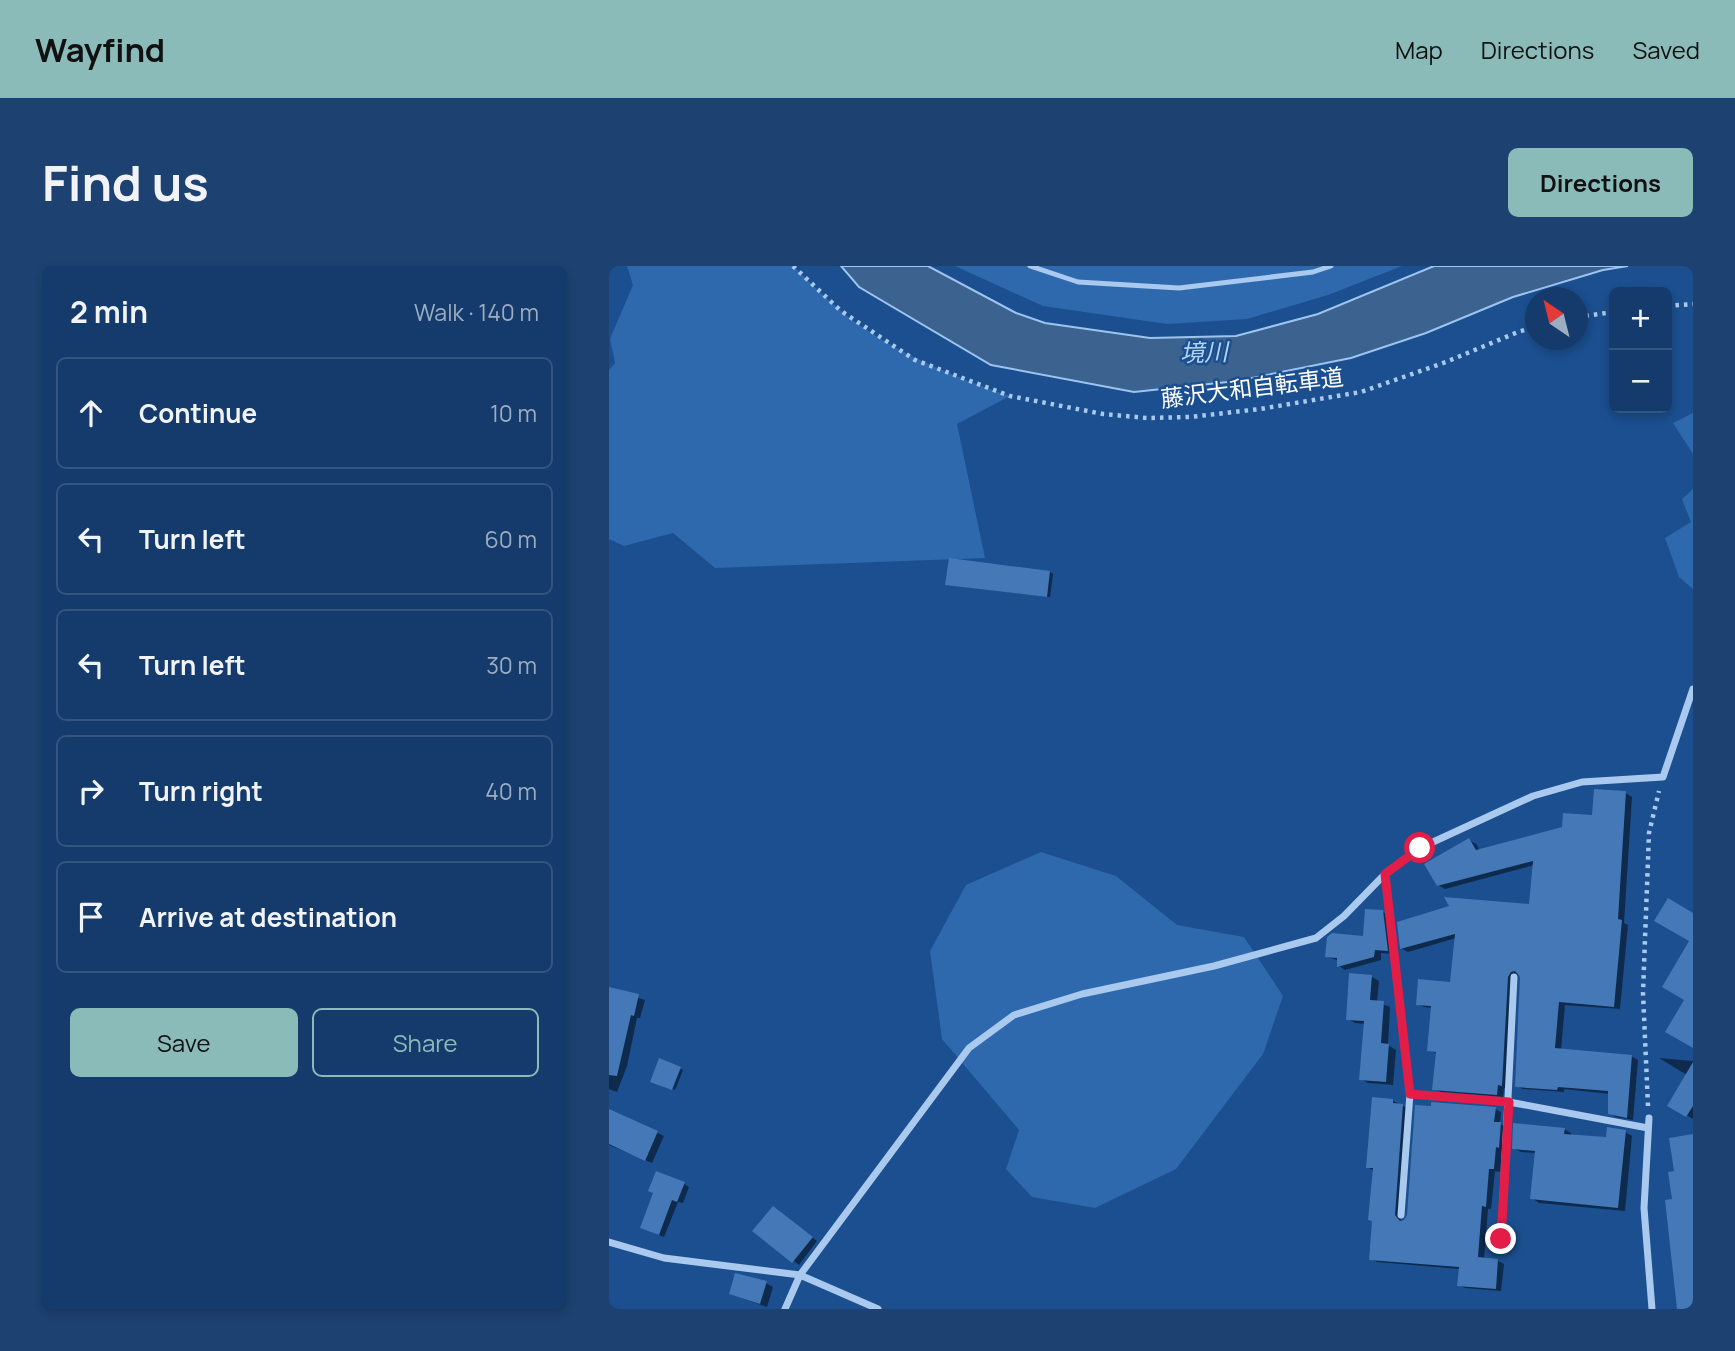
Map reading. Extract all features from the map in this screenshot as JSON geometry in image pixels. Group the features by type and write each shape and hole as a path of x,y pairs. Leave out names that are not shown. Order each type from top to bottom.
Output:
{"street":[{"path":"785,1309 800,1275 969,1048 1014,1015 1082,994 1214,966 1316,938 1344,916 1385,874 1420,848 1533,796 1582,782 1663,777 1693,689"},
{"path":"1385,874 1410,1094 1401,1215"},
{"path":"1501,1239 1514,977"},
{"path":"1410,1094 1509,1102 1648,1128"},
{"path":"1649,1118 1644,1208 1652,1309"},
{"path":"609,1242 664,1258 800,1275 878,1309"}],"lane":[{"path":"1030,266 1079,282 1179,288 1313,272 1331,266"}],"path":[{"name":"藤沢大和自転車道","path":"793,266 841,311 915,360 1010,396 1103,414 1147,418 1260,410 1361,392 1525,330"},
{"path":"1672,306 1693,304"},
{"path":"1588,316 1609,313"},
{"path":"1649,1118 1643,993 1650,833 1663,777"}],"shaded area":[{"path":"627,266 793,266 841,311 879,338 943,371 1010,396 957,424 985,558 715,568 673,533 624,546 609,539 609,370 615,363 610,339 633,285"},
{"path":"955,266 1402,266 1328,295 1247,319 1167,324 1043,306"},
{"path":"1693,413 1693,454 1673,423"},
{"path":"1693,489 1693,589 1679,577 1665,538 1691,522 1682,499"},
{"path":"1041,852 1116,876 1177,925 1244,937 1283,996 1263,1054 1176,1169 1095,1208 1032,1197 1006,1169 1019,1130 942,1039 930,951 966,885"}],"water":[{"name":"境川","path":"841,266 928,266 1016,313 1045,323 1150,338 1236,336 1318,314 1434,266 1628,266 1603,270 1546,287 1525,287 1525,293 1426,333 1351,358 1237,381 1134,392 991,365 859,287"}],"building":[{"path":"949,558 1050,571 1047,597 945,585"},
{"path":"1594,789 1626,791 1618,919 1622,920 1614,1007 1559,1002 1555,1048 1632,1055 1627,1118 1608,1114 1608,1091 1515,1087 1520,977 1515,971 1508,977 1502,1086 1498,1085 1497,1095 1432,1090 1436,1052 1427,1051 1431,1006 1416,1005 1418,979 1450,982 1455,934 1400,949 1397,922 1449,906 1444,897 1529,904 1533,861 1437,886 1424,864 1469,838 1476,850 1562,827 1563,813 1592,815"},
{"path":"1668,898 1693,913 1693,1048 1665,1032 1684,1000 1662,987 1689,941 1654,921"},
{"path":"1365,909 1383,910 1388,951 1375,950 1374,957 1337,967 1337,958 1325,957 1327,937 1332,933 1363,936"},
{"path":"1349,973 1372,975 1370,1000 1384,1001 1381,1043 1389,1044 1386,1082 1359,1080 1364,1021 1346,1020"},
{"path":"609,987 639,994 634,1016 631,1015 617,1076 609,1075"},
{"path":"659,1058 681,1067 672,1090 650,1082"},
{"path":"1693,1062 1693,1106 1686,1117 1667,1106"},
{"path":"1372,1097 1393,1099 1393,1103 1403,1104 1395,1215 1400,1221 1407,1215 1415,1105 1431,1106 1431,1102 1496,1107 1494,1122 1501,1122 1499,1148 1496,1147 1494,1169 1489,1169 1486,1207 1482,1206 1478,1257 1498,1259 1496,1289 1457,1286 1459,1267 1369,1260 1372,1221 1368,1220 1373,1168 1366,1168"},
{"path":"609,1109 658,1131 645,1161 609,1144"},
{"path":"1513,1123 1565,1128 1564,1134 1606,1137 1607,1127 1626,1130 1618,1208 1530,1199 1535,1151 1512,1149"},
{"path":"1693,1134 1693,1309 1677,1309 1665,1200 1672,1199 1668,1172 1674,1171 1669,1138"},
{"path":"656,1171 685,1182 677,1202 672,1200 659,1235 640,1228 653,1193 648,1191"},
{"path":"773,1206 813,1237 792,1263 752,1231"},
{"path":"735,1273 767,1281 760,1304 729,1294"}],"route":[{"path":"1420,848 1385,874 1410,1094 1509,1102 1501,1239"}]}
